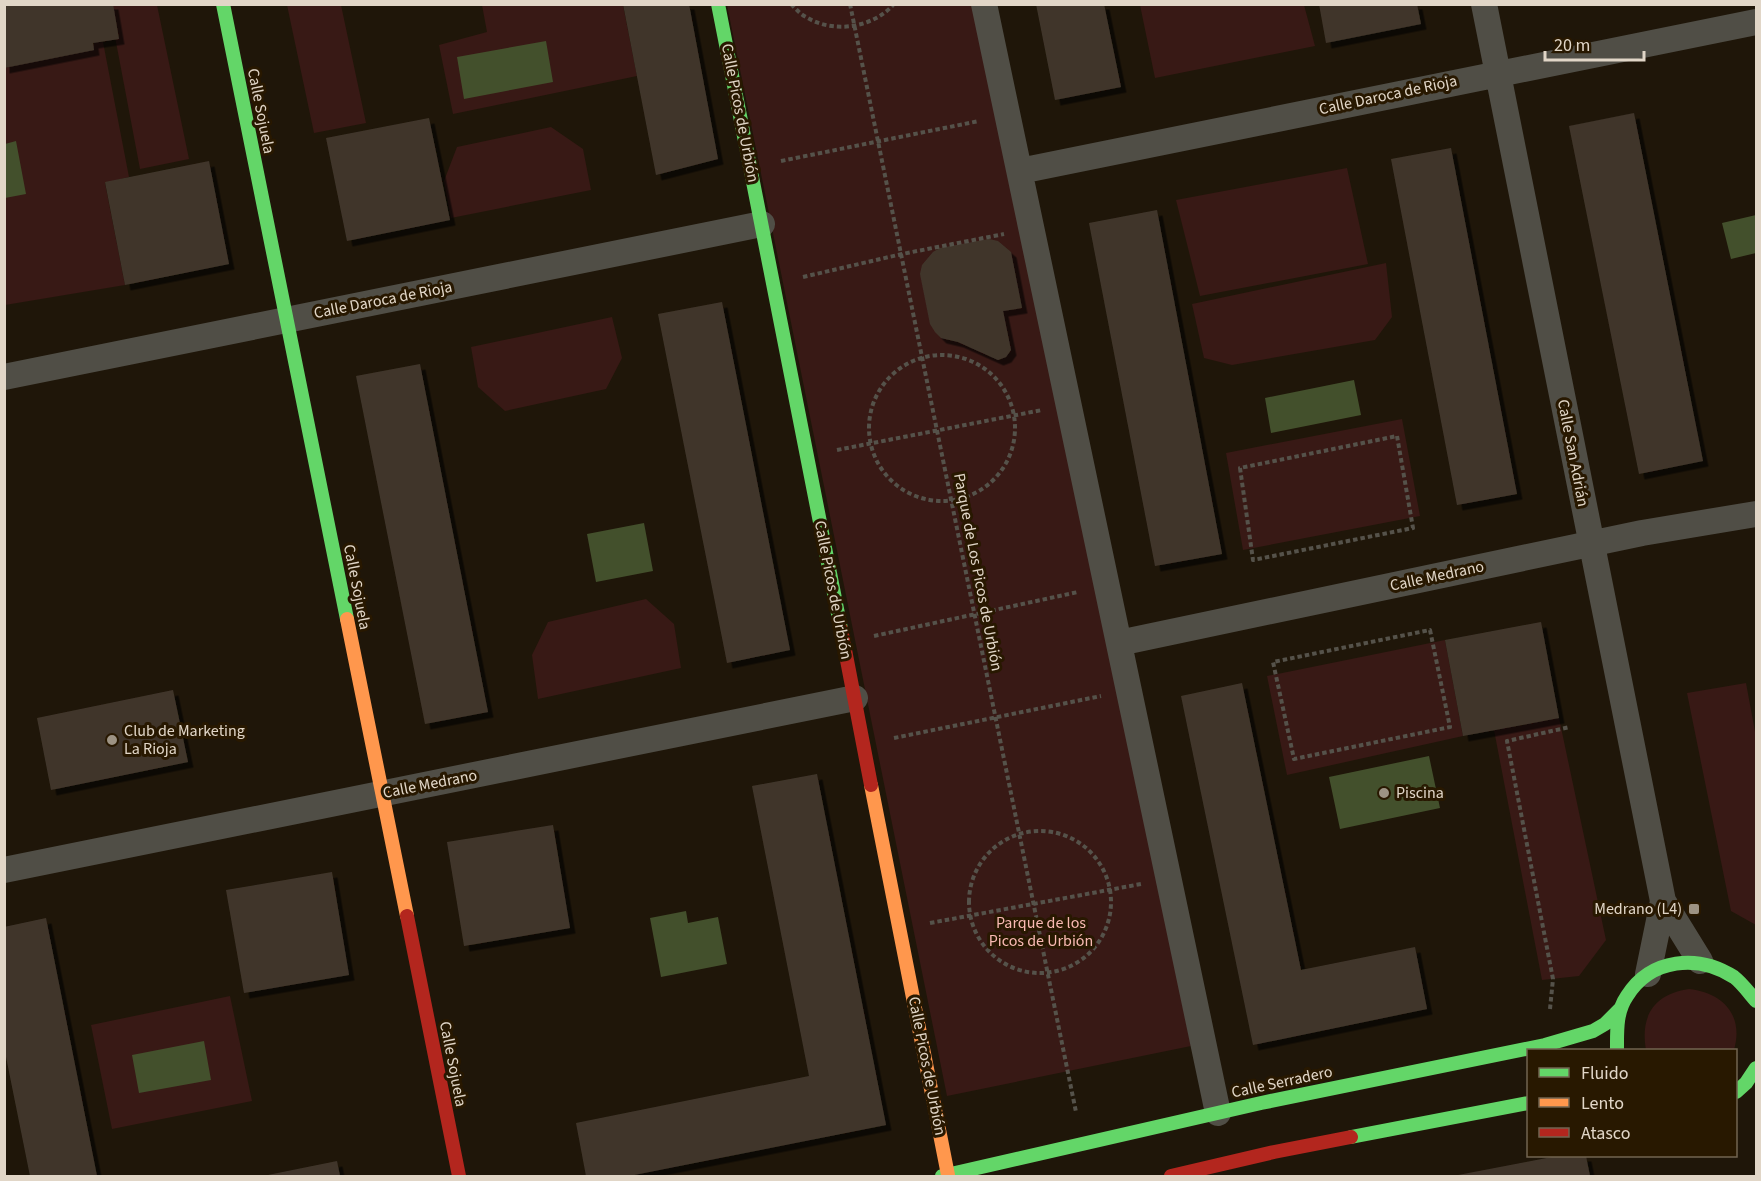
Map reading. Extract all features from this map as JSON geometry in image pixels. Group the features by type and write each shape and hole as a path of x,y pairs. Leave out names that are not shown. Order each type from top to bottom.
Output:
{"street":[{"name":"Calle Sojuela","path":"223,4 459,1176"},
{"name":"Calle Picos de Urbión","path":"718,4 900,929 945,1176"},
{"path":"984,4 1218,1113"},
{"name":"Calle San Adrián","path":"1484,4 1663,901 1700,961"},
{"name":"Calle Daroca de Rioja","path":"1020,171 1756,22"},
{"name":"Calle Daroca de Rioja","path":"4,377 762,224"},
{"name":"Calle Medrano","path":"1119,643 1592,543 1756,514"},
{"name":"Calle Medrano","path":"4,870 855,698"},
{"name":"Calle San Adrián","path":"1648,974 1663,901"},
{"path":"1617,1049 1616,1028 1621,1008 1629,992 1648,974 1670,963 1700,961 1730,972 1752,987 1756,1001"},
{"name":"Calle Serradero","path":"945,1176 1218,1113 1545,1045 1593,1030 1605,1024 1621,1008"},
{"path":"1737,1091 1746,1083 1756,1068"},
{"path":"1171,1176 1228,1170 1274,1152 1527,1103"}],"path":[{"path":"791,4 805,17 827,26 854,26 874,20 894,4"},
{"name":"Parque de Los Picos de Urbión","path":"850,4 1082,1144"},
{"path":"751,168 1007,115"},
{"path":"774,284 902,254 1031,228"},
{"path":"941,354 965,358 986,368 1002,384 1013,405 1014,414 1016,428 1013,451 1002,472 985,488 962,499 937,502 912,496 891,482 876,461 869,436 870,411 880,388 898,369 922,358 941,354"},
{"path":"807,457 871,442 1068,405"},
{"path":"1397,436 1413,528 1253,560 1240,468 1397,436"},
{"path":"844,643 1107,585"},
{"path":"1430,630 1450,727 1294,759 1274,662 1430,630"},
{"path":"864,744 1129,690"},
{"path":"1545,1045 1553,979 1507,741 1570,727"},
{"path":"1042,830 1065,835 1085,847 1100,864 1110,889 1111,908 1105,931 1093,950 1074,964 1047,972 1030,973 1006,965 987,950 974,930 968,907 971,883 982,861 999,843 1020,834 1042,830"},
{"path":"900,929 1033,902 1169,879"}],"green space":[{"path":"109,5 157,5 189,159 140,169"},
{"path":"287,5 341,5 366,123 314,133"},
{"path":"482,5 623,5 637,76 453,114 439,45 487,32"},
{"name":"Parque de los Picos de Urbión","path":"727,5 979,5 1191,1046 947,1096"},
{"path":"1140,5 1304,5 1315,46 1155,78"},
{"path":"103,42 129,177 105,183 125,285 5,305 5,68"},
{"path":"551,127 583,149 591,190 451,218 444,181 457,147"},
{"path":"1347,168 1368,264 1200,296 1176,200"},
{"path":"1386,263 1392,317 1375,340 1232,365 1204,358 1192,304"},
{"path":"612,317 622,358 606,389 505,411 478,387 471,347"},
{"path":"1402,419 1420,516 1243,550 1226,453"},
{"path":"646,599 674,624 681,668 538,699 532,655 548,622"},
{"path":"1445,640 1463,736 1287,775 1267,676"},
{"path":"1746,683 1756,737 1756,925 1731,911 1687,693"},
{"path":"1559,718 1606,940 1579,976 1542,980 1494,730"},
{"path":"1689,989 1701,991 1721,1001 1733,1016 1736,1026 1734,1049 1646,1049 1645,1027 1652,1009 1658,1002 1677,992"},
{"path":"230,996 252,1101 112,1129 91,1025"}],"shaded area":[{"path":"546,41 553,82 464,99 457,57"},
{"path":"16,141 26,194 5,198 5,144"},
{"path":"1756,215 1756,253 1731,259 1722,223"},
{"path":"1354,380 1361,415 1271,433 1265,398"},
{"path":"644,523 653,571 596,582 587,534"},
{"name":"Piscina","path":"1429,756 1440,808 1340,829 1329,777"},
{"path":"686,911 688,923 718,917 727,964 661,977 650,918"},
{"path":"204,1041 211,1080 139,1093 132,1055"}],"building":[{"path":"4,4 113,4 119,39 93,43 94,50 4,68"},
{"path":"623,4 689,4 718,159 656,175"},
{"path":"1036,4 1104,4 1121,87 1055,100"},
{"path":"1319,4 1417,4 1421,24 1326,43"},
{"path":"1634,113 1703,461 1639,474 1569,126"},
{"path":"429,118 450,220 347,241 326,138"},
{"path":"1451,148 1517,494 1457,505 1391,159"},
{"path":"209,161 229,264 125,285 105,182"},
{"path":"1157,210 1222,554 1155,566 1089,223"},
{"path":"989,239 998,241 1011,252 1022,308 1003,311 1011,350 1006,357 998,360 958,342 941,338 935,332 930,324 920,274 922,265 933,252 940,248"},
{"path":"722,302 790,650 727,663 658,314"},
{"path":"420,364 488,712 425,724 356,376"},
{"path":"1541,622 1559,718 1463,736 1445,640"},
{"path":"1242,683 1301,970 1415,947 1427,1009 1253,1045 1181,696"},
{"name":"Club de Marketing La Rioja","path":"173,690 188,762 51,790 37,718"},
{"path":"817,774 886,1125 629,1176 586,1176 576,1123 809,1076 752,786"},
{"path":"553,825 570,928 464,946 447,842"},
{"path":"332,872 349,975 244,993 226,890"},
{"path":"46,918 97,1176 30,1176 4,1047 4,927"},
{"path":"1552,1157 1586,1157 1590,1176 1453,1176"},
{"path":"337,1161 340,1176 268,1176 268,1175"}],"traffic: fast":[{"path":"223,4 347,619"},
{"path":"718,4 841,629"},
{"path":"1617,1049 1618,1022 1623,1002 1637,983 1662,967 1691,963 1720,970 1737,979 1756,1001"},
{"path":"942,1176 1261,1103 1545,1045 1593,1031 1605,1024 1621,1008"},
{"path":"1737,1091 1746,1083 1756,1068"},
{"path":"1351,1137 1527,1103"}],"traffic: slow":[{"path":"347,619 407,916"},
{"path":"871,785 948,1175"}],"traffic: jam":[{"path":"841,629 871,785"},
{"path":"407,916 459,1176"},
{"path":"1171,1176 1351,1137"}],"place":[{"name":"Club de Marketing La Rioja","path":"112,740"},
{"name":"Piscina","path":"1384,793"},
{"name":"Medrano (L4)","path":"1694,909"}]}
